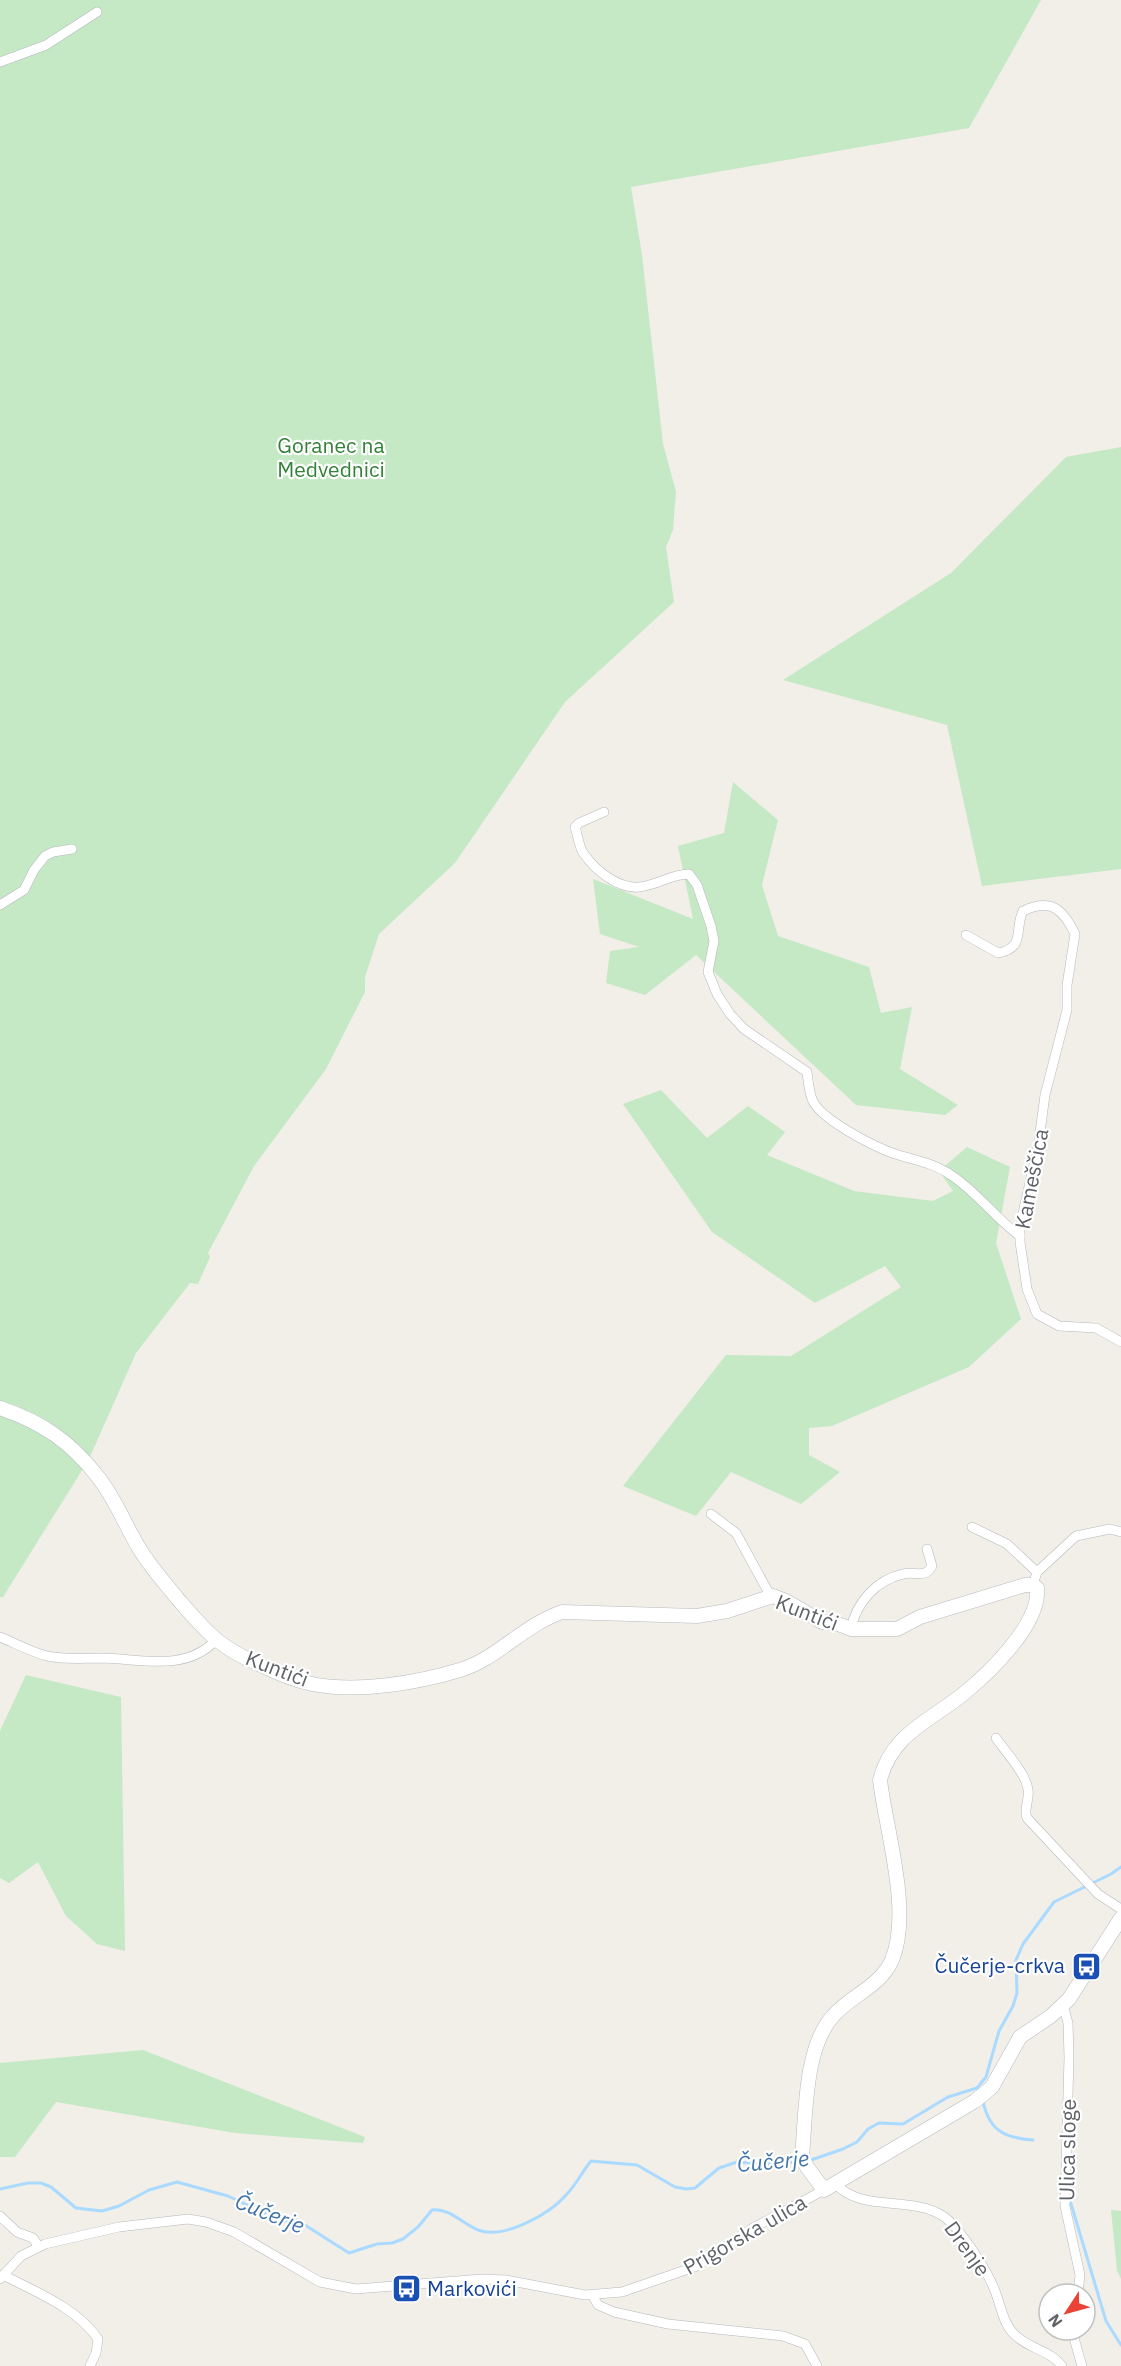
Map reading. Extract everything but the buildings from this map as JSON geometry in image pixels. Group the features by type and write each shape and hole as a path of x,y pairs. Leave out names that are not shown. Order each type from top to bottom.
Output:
{"street":[{"path":"0,62 46,45 97,12"},
{"path":"604,812 579,823 575,828 582,853 603,875 637,888 680,874 688,874 697,885 711,926 714,941 708,972 717,994 730,1014 744,1029 807,1072 812,1099 817,1109 835,1124 894,1154 933,1165 950,1173 969,1187 1008,1227 1020,1236"},
{"path":"0,905 24,890 34,870 45,856 52,852 72,849"},
{"name":"Kameščica","path":"966,935 998,953 1007,952 1014,946 1023,910 1047,904 1057,907 1075,934 1067,985 1067,1010 1045,1095 1042,1123 1022,1216 1020,1236 1027,1289 1038,1314 1059,1326 1096,1328 1121,1342"},
{"name":"Kuntići","path":"0,1408 28,1417 53,1432 75,1451 99,1478 140,1549 168,1588 216,1640 250,1661 284,1676 313,1684 357,1687 392,1684 474,1666 525,1629 562,1612 697,1616 727,1611 771,1597 786,1601 822,1622 838,1624 851,1629 897,1629 920,1617 1035,1578"},
{"path":"711,1514 736,1533 771,1597"},
{"path":"830,2187 804,2162 814,2055 823,2031 832,2016 871,1988 892,1960 897,1931 899,1901 880,1779 884,1763 905,1736 963,1694 1021,1634 1033,1613 1038,1596 1035,1578 1007,1544 982,1534 972,1527"},
{"path":"1035,1578 1076,1536 1101,1530 1121,1532"},
{"path":"851,1629 856,1609 877,1587 902,1574 922,1575 930,1571 932,1561 927,1549"},
{"path":"0,1637 44,1655 60,1658 162,1662 197,1655 216,1640"},
{"path":"996,1738 1028,1788 1029,1799 1024,1813 1027,1818 1090,1885 1121,1909"},
{"name":"Prigorska ulica","path":"2,2277 21,2256 39,2247 119,2228 188,2218 234,2232 320,2282 338,2287 356,2289 482,2279 506,2280 551,2290 592,2295 622,2292 690,2270 711,2259 751,2229 830,2187 977,2100 988,2090 1020,2037 1063,2005 1121,1918"},
{"name":"Ulica sloge","path":"1063,2005 1068,2024 1069,2057 1065,2206 1080,2275 1079,2282"},
{"name":"Drenje","path":"830,2187 856,2197 902,2203 940,2214 953,2223 994,2287 1013,2333 1051,2356 1062,2366"},
{"path":"0,2217 17,2232 33,2238 39,2247"},
{"path":"2,2277 43,2295 89,2326 98,2339 96,2353 90,2366"},
{"path":"592,2295 598,2305 614,2312 668,2325 783,2336 805,2344 817,2366"},
{"path":"1075,2342 1082,2366"}],"green space":[{"name":"Goranec na Medvednici","path":"0,0 1041,0 969,128 631,187 642,255 663,444 676,492 673,530 666,547 674,602 565,702 455,863 379,934 365,977 365,992 326,1069 254,1166 208,1253 210,1257 198,1284 190,1283 136,1353 89,1459 3,1597 0,1597"},
{"path":"1121,447 1121,869 982,886 947,725 783,680 951,573 1066,457"},
{"path":"733,782 778,820 762,885 778,936 869,967 881,1013 912,1007 900,1069 958,1105 945,1115 856,1105 696,955 645,995 606,983 610,951 639,947 600,934 593,879 693,919 678,846 724,833"},
{"path":"661,1090 707,1138 748,1106 785,1132 767,1155 854,1191 933,1201 953,1191 939,1171 967,1147 1010,1167 996,1243 1021,1319 969,1367 832,1426 809,1428 809,1455 840,1472 801,1504 731,1472 696,1516 623,1486 726,1355 791,1356 901,1287 885,1266 815,1303 712,1232 623,1104"},
{"path":"26,1675 121,1697 125,1951 97,1944 66,1916 38,1862 9,1883 0,1878 0,1731"},
{"path":"143,2050 365,2137 363,2143 235,2133 56,2102 15,2157 0,2157 0,2063"},
{"path":"1111,2210 1121,2211 1121,2279 1117,2270"}],"waterway":[{"name":"Čučerje","path":"808,2161 857,2142 868,2129 879,2123 903,2124 948,2097 977,2088 986,2077 999,2031 1013,2006 1017,1993 1016,1960 1023,1944 1054,1902 1121,1867"},
{"path":"983,2101 989,2119 1000,2131 1006,2135 1033,2140"},
{"name":"Čučerje","path":"0,2189 28,2183 41,2183 51,2187 76,2208 102,2211 119,2206 149,2190 177,2182 228,2196 281,2221 297,2220 349,2253 403,2239 418,2227 432,2210 444,2211 478,2230 488,2232 513,2228 538,2217 559,2202 573,2187 591,2161 637,2165 675,2187 686,2189 695,2188 719,2168 737,2162 762,2164 801,2162"},
{"path":"1069,2197 1106,2321 1121,2345"}],"place":[{"name":"Čučerje-crkva","path":"1086,1966"},
{"name":"Markovići","path":"406,2289"}]}
